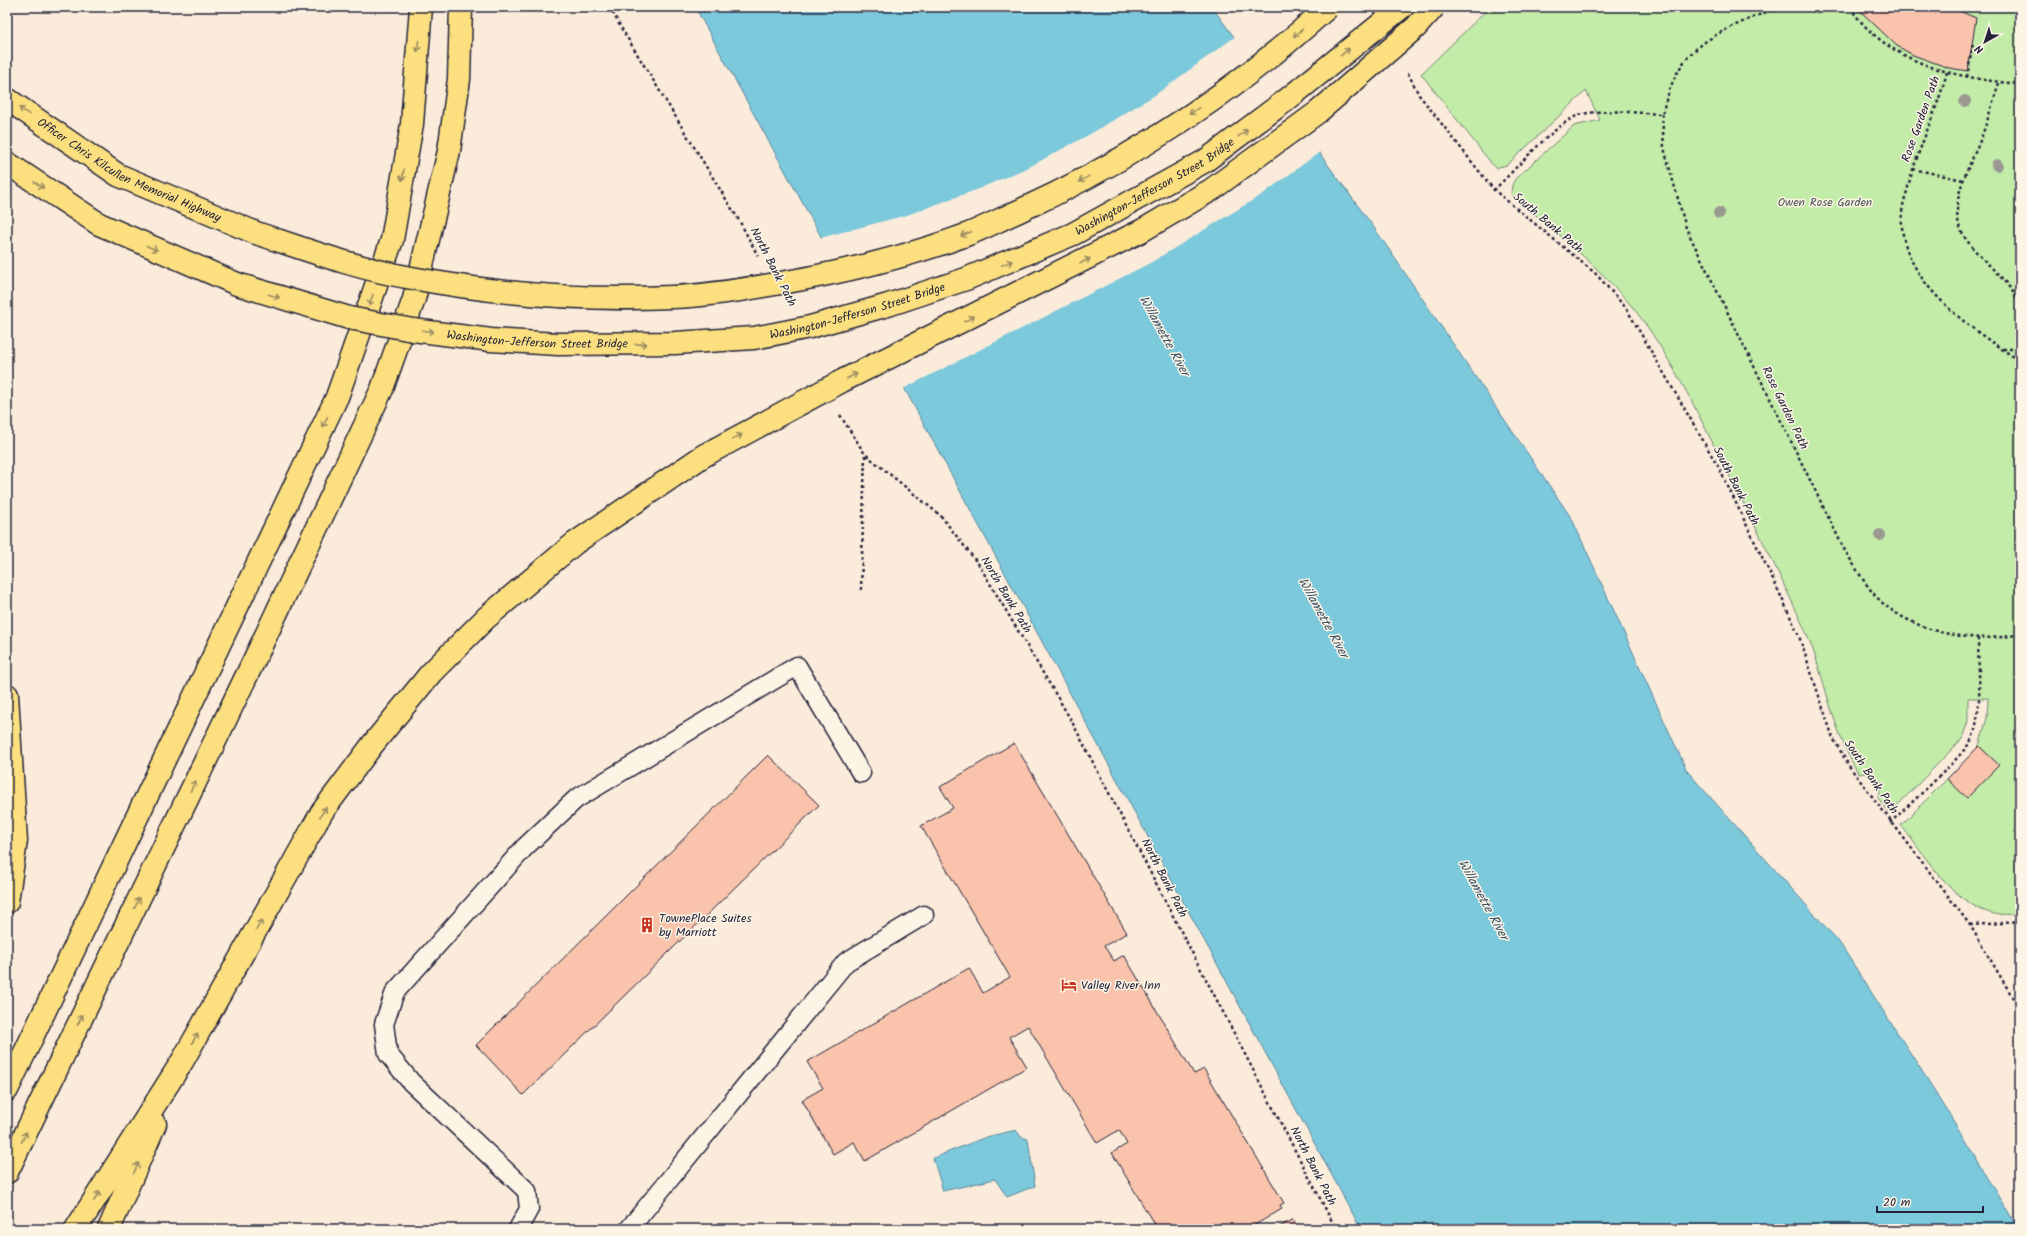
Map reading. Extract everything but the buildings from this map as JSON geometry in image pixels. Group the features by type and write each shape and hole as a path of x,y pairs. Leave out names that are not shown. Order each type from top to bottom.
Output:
{"highway":[{"path":"7,1090 337,397 392,240 412,124 422,7"},
{"path":"7,1172 259,650 382,389 414,299 449,150 459,79 462,7"},
{"name":"Officer Chris Kilcullen Memorial Highway","path":"7,99 118,175 256,233 331,258 409,278 508,292 590,298 675,297 752,288 830,274 892,259 967,234 1062,191 1140,147 1195,111 1264,61 1328,7"},
{"name":"Washington-Jefferson Street Bridge","path":"7,163 99,224 237,284 349,318 413,330 491,340 558,344 675,343 754,338 810,327 888,305 966,279 1073,234 1205,161 1289,98 1402,7"},
{"path":"76,1229 183,1060 322,812 373,744 431,673 486,618 575,543 703,456 842,381 1143,230 1211,190 1318,112 1416,27 1434,7"},
{"path":"7,695 16,841 7,902"},
{"path":"109,1229 183,1060"}],"lane":[{"path":"518,1229 529,1209 527,1191 411,1082 388,1054 384,1024 395,992 525,847 576,799 797,666 861,773"},
{"path":"629,1229 846,962 924,915"}],"path":[{"name":"North Bank Path","path":"610,7 620,26 740,222 758,257"},
{"name":"Rose Garden Path","path":"1779,7 1713,36 1699,47 1682,64 1670,87 1662,114 1664,148 1686,228 1844,549 1865,582 1885,605 1907,619 1941,632 1978,638 2020,634"},
{"path":"1850,7 1869,29 1898,52 1916,61 1947,72 1967,77 2020,84"},
{"path":"1967,77 1974,43"},
{"name":"South Bank Path","path":"1406,68 1419,95 1494,190 1596,274 1626,308 1718,468 1776,585 1799,636 1833,738 1849,766 1890,823 1970,925 2016,1003 2020,1015"},
{"name":"Rose Garden Path","path":"1947,72 1913,169 1902,213 1905,242 1909,255 1931,290 1958,318 2020,361"},
{"path":"1998,82 1981,137 1963,180 1957,207 1958,220 1964,236 2010,286 2020,304"},
{"path":"1494,190 1563,125 1581,115 1602,112 1662,114"},
{"path":"1913,169 1963,180"},
{"path":"2002,349 2016,349 2020,347"},
{"name":"North Bank Path","path":"836,409 865,454 941,516 983,571 1071,720 1336,1229"},
{"path":"861,590 865,454"},
{"path":"1890,823 1967,747 1973,737 1978,708 1978,638"},
{"path":"1970,925 2020,922"},
{"path":"2016,1003 2020,983"}],"green space":[{"name":"Owen Rose Garden","path":"1490,7 2020,7 2020,914 2001,915 1983,910 1966,901 1951,888 1937,872 1901,825 1947,779 1998,765 1979,746 1987,718 1988,698 1968,698 1968,721 1962,739 1890,813 1878,798 1882,782 1872,774 1859,774 1850,757 1835,721 1812,648 1792,601 1691,400 1659,345 1638,314 1609,281 1578,251 1511,194 1512,185 1515,179 1574,126 1600,120 1586,91 1507,165 1495,168 1421,74"}],"water":[{"name":"Willamette River","path":"695,7 1212,7 1375,229 1572,519 1687,771 1839,942 1945,1107 2019,1229 1361,1229 902,384"},
{"path":"1016,1130 1021,1137 1028,1139 1035,1186 1007,1197 995,1179 943,1191 933,1158 986,1137"}],"pier":[{"path":"1236,36 1321,151 1263,194 1150,263 903,389 820,238 907,215 976,190 1029,167 1092,133 1155,95"}],"place":[{"name":"TownePlace Suites by Marriott","path":"647,925"},
{"name":"Valley River Inn","path":"1069,985"}]}
